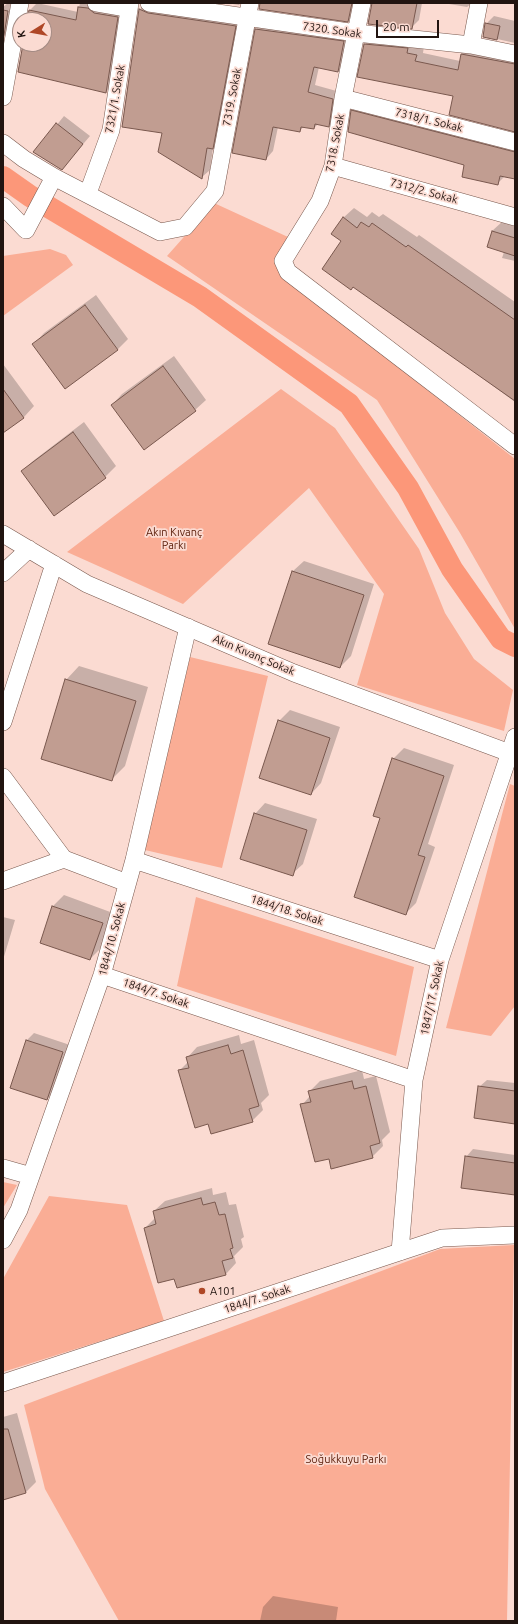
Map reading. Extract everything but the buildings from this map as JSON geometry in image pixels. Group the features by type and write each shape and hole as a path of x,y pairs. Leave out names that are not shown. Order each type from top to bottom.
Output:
{"street":[{"path":"3,97 20,3"},
{"path":"96,3 119,7 126,3"},
{"name":"7321/1. Sokak","path":"88,193 111,130 130,3"},
{"name":"7320. Sokak","path":"149,3 248,10 356,33 472,45 515,54"},
{"name":"7318. Sokak","path":"362,3 343,98 333,166 320,201 283,261 288,272 515,446"},
{"path":"472,45 479,3"},
{"name":"7319. Sokak","path":"88,193 160,232 185,226 215,191 248,10"},
{"name":"7318/1. Sokak","path":"343,98 515,142"},
{"path":"3,143 52,180 88,193"},
{"name":"7312/2. Sokak","path":"333,166 515,217"},
{"path":"3,206 26,230 52,180"},
{"name":"Akın Kıvanç Sokak","path":"3,534 87,584 294,672 512,754"},
{"path":"3,574 29,549"},
{"path":"3,722 54,564"},
{"name":"1844/10. Sokak","path":"3,1240 19,1210 102,975 134,860 188,627"},
{"name":"1847/17. Sokak","path":"400,1252 414,1080 440,960 512,754 515,737"},
{"path":"4,782 64,859 127,883"},
{"path":"3,881 64,859"},
{"name":"1844/18. Sokak","path":"134,860 440,960"},
{"name":"1844/7. Sokak","path":"102,975 414,1080"},
{"path":"3,1168 31,1176"},
{"name":"1844/7. Sokak","path":"3,1382 442,1238 515,1235"}],"green space":[{"path":"214,203 288,237 274,261 284,277 515,459 515,629 460,533 377,400 167,256"},
{"path":"50,249 66,255 73,265 3,316 3,256"},
{"name":"Akın Kıvanç Parkı","path":"281,389 335,428 419,549 445,613 474,659 513,690 504,731 357,685 384,594 309,488 183,604 67,552"},
{"path":"190,657 268,676 222,868 145,850"},
{"path":"510,784 515,786 515,1006 491,1036 446,1028"},
{"path":"196,897 414,967 396,1056 177,986"},
{"path":"3,1182 17,1185 3,1208"},
{"path":"49,1196 127,1205 164,1321 3,1372 3,1279"},
{"name":"Soğukkuyu Parkı","path":"514,1245 507,1621 119,1621 45,1489 24,1405 440,1249"}],"waterway":[{"path":"3,177 30,196 200,297 349,404 408,488 452,569 501,639 515,646"}],"place":[{"name":"A101","path":"202,1291"}]}
